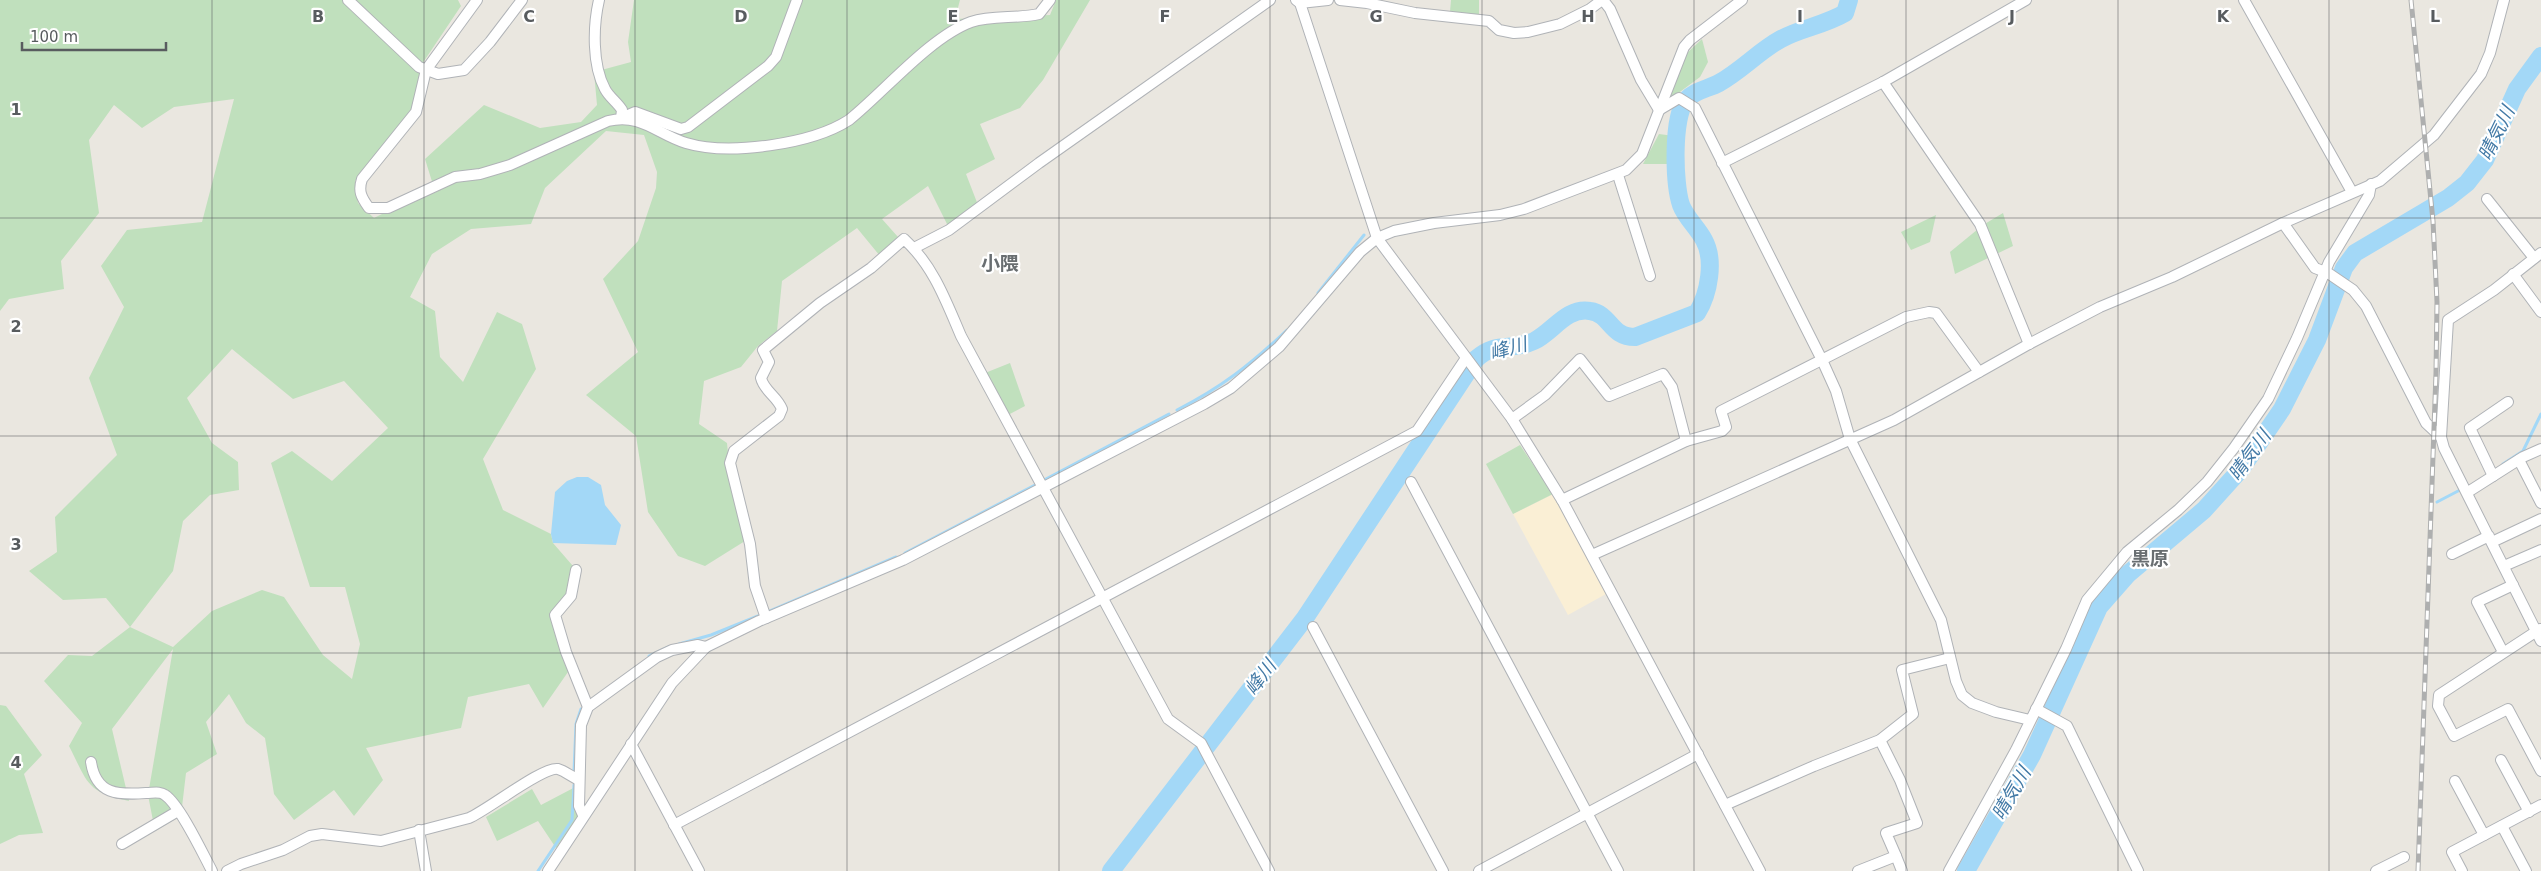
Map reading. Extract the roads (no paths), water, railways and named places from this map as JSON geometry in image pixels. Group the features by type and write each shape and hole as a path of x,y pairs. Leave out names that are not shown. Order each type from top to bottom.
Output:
{"street":[{"path":"348,0 419,67 438,74 464,70 490,42 522,0"},
{"path":"477,0 426,70 416,112 362,178 359,187 361,197 369,208 388,208 436,183 455,177 480,174 510,165 608,121 622,118 635,112 681,129 688,126 768,66 776,56 797,0"},
{"path":"599,0 594,28 595,49 603,87 610,98 622,110 622,118"},
{"path":"622,118 638,121 685,143 711,149 742,148 814,136 838,127 849,120 918,58 955,29 985,19 1039,14 1050,0"},
{"path":"914,248 949,230 1047,157 1270,0"},
{"path":"1328,0 1298,1 1377,238 1512,419 1562,500 1760,871"},
{"path":"1340,0 1367,2 1415,14 1489,21 1499,30 1514,33 1528,32 1560,24 1590,9 1603,0 1610,9 1641,80 1658,110"},
{"path":"548,871 583,815 672,683 706,647 766,618 903,560 1204,404 1237,383 1279,348 1360,252 1377,238 1394,231 1434,223 1500,215 1524,209 1618,175 1634,164 1642,154 1679,56 1690,40 1742,0"},
{"path":"1722,163 1883,82 2026,0"},
{"path":"2244,0 2352,192"},
{"path":"1592,555 1894,420 2028,344 2100,307 2172,277 2283,223 2390,175 2430,139 2462,101 2481,74 2490,53 2504,0"},
{"path":"1883,82 1980,224 2028,344"},
{"path":"1658,110 1680,98 1691,104 1722,163 1822,360 1836,391 1850,439 1941,620 1956,681 1962,695 1972,703 1996,712 2030,720"},
{"path":"1618,175 1650,276"},
{"path":"1948,871 2016,750 2030,720 2038,710 2087,600 2099,582 2127,552 2178,510 2207,482 2268,399 2326,272 2369,195 2371,184"},
{"path":"2441,437 2448,320 2494,290 2538,256 2487,199"},
{"path":"2283,223 2315,268 2326,272 2353,290 2376,322 2426,423 2441,437 2490,539 2538,630 2541,641"},
{"path":"766,618 755,586 750,544 730,463 734,450 779,416 782,409 778,399 763,386 761,378 769,362 764,350 820,303 871,268 904,239 914,248 939,284 961,336 1168,719 1200,743 1269,871"},
{"path":"2513,274 2541,312"},
{"path":"1562,500 1686,441 1722,431 1726,427 1722,411 1906,317 1929,312 1936,313 1979,372"},
{"path":"674,825 1417,431 1466,358"},
{"path":"1512,419 1545,395 1580,359 1609,396 1663,374 1672,387 1686,441"},
{"path":"2493,476 2470,428 2508,402"},
{"path":"2468,492 2519,460 2541,449"},
{"path":"2519,460 2541,503"},
{"path":"1411,482 1618,871"},
{"path":"2452,554 2541,519"},
{"path":"2504,566 2541,550"},
{"path":"576,570 570,596 555,615 566,652 588,707"},
{"path":"2503,652 2476,602 2513,584"},
{"path":"1314,628 1443,871"},
{"path":"2538,630 2438,695 2438,706 2454,736 2508,709 2541,771"},
{"path":"583,815 579,806 581,725 588,707 657,657 672,650 698,645 706,647"},
{"path":"1725,805 1814,766 1880,740 1913,714 1902,670 1950,658"},
{"path":"2038,710 2064,724 2138,871"},
{"path":"1880,740 1900,780 1917,823 1886,833 1902,871"},
{"path":"631,744 698,871"},
{"path":"1479,871 1698,754"},
{"path":"2501,760 2529,812"},
{"path":"91,762 95,779 102,787 123,794 161,793 166,795 178,811 212,871"},
{"path":"227,871 310,836 322,834 381,841 482,812 526,782 551,770 557,769 579,780"},
{"path":"2455,781 2484,835"},
{"path":"2462,871 2452,852 2541,805"},
{"path":"122,844 178,811"},
{"path":"2502,826 2526,871"},
{"path":"420,830 426,871"},
{"path":"1858,871 1896,856"},
{"path":"2376,871 2404,857"}],"water":[{"path":"577,477 588,477 601,485 605,505 621,525 616,545 553,543 551,534 555,492 567,481"}],"waterway":[{"name":"峰川","path":"1111,871 1305,618 1476,359 1491,350 1518,346 1534,341 1567,316 1581,311 1597,313 1615,330 1627,336 1635,337 1697,313 1705,296 1710,267 1704,240 1683,210 1679,195 1676,167 1676,135 1681,109 1686,100 1697,92 1715,85 1735,73 1781,39 1845,13 1849,0"},
{"name":"晴気川","path":"1966,871 2032,755 2099,607 2128,574 2204,510 2241,469 2282,409 2317,340 2344,268 2355,253 2448,198 2467,183 2485,160 2517,89 2541,56"},
{"path":"1318,293 1364,235"},
{"path":"1177,410 1208,393 1235,374 1261,354 1287,330"},
{"path":"1044,480 1169,414"},
{"path":"2503,464 2523,451 2541,414"},
{"path":"905,553 1037,484"},
{"path":"2437,502 2460,490"},
{"path":"770,611 896,557"},
{"path":"679,644 711,635 758,616"},
{"path":"649,656 668,647"},
{"path":"574,772 576,724 581,709"},
{"path":"538,871 572,820 574,785"}],"railway":[{"path":"2411,0 2433,221 2437,302 2418,871"}],"district":[{"name":"小隈","path":"1000,263"},
{"name":"黒原","path":"2150,558"}]}
